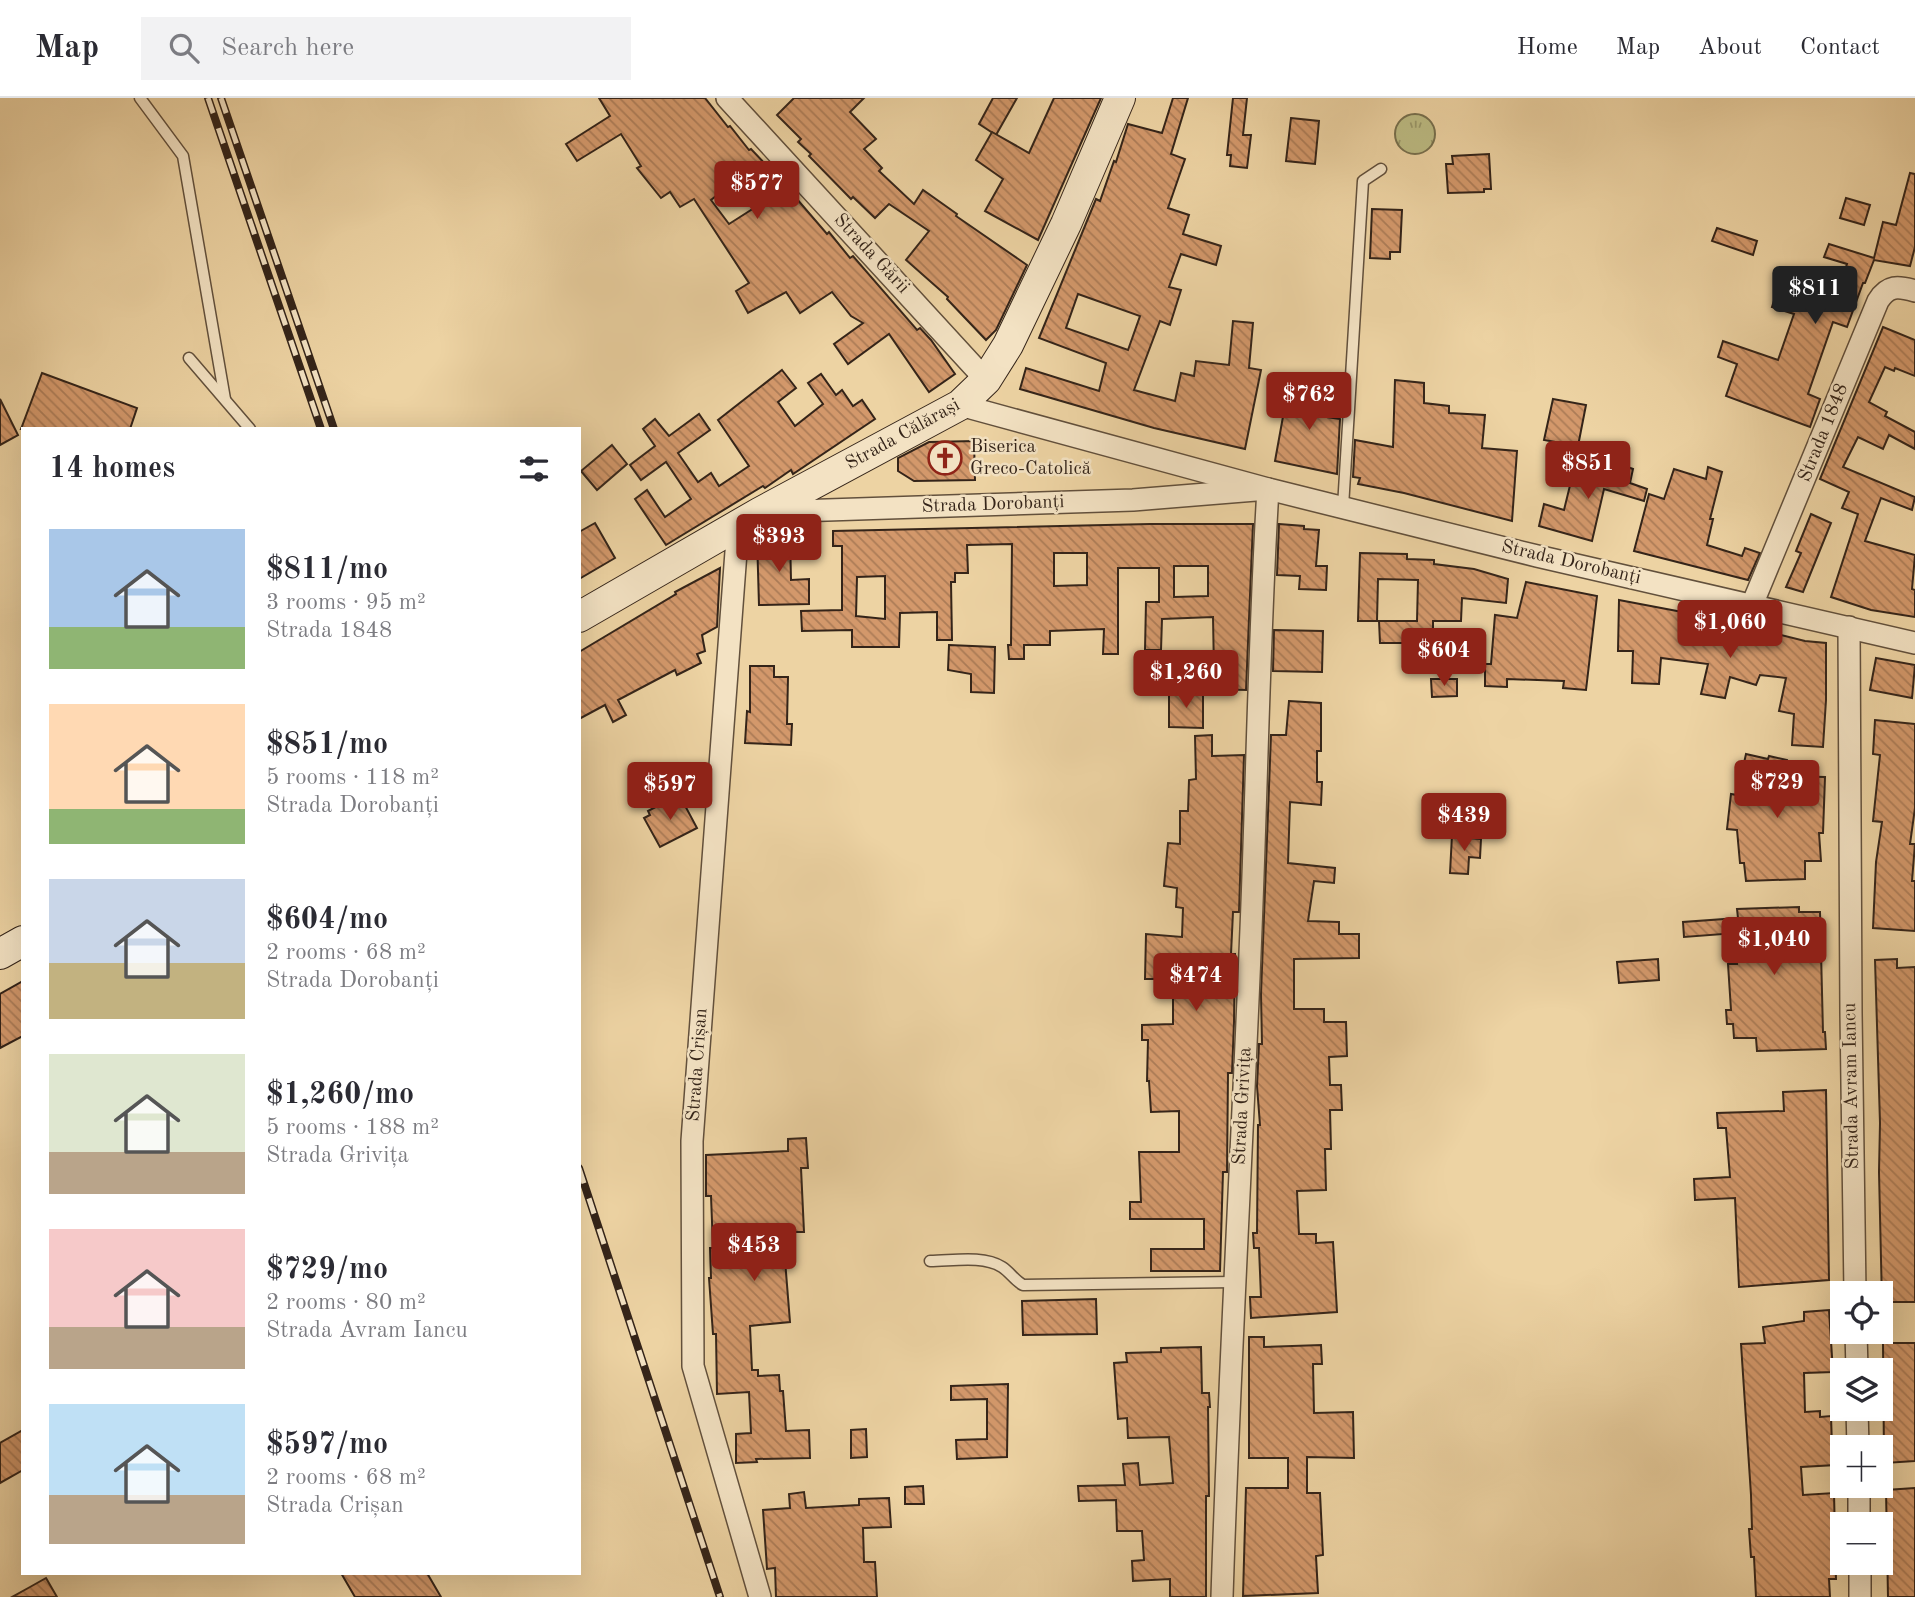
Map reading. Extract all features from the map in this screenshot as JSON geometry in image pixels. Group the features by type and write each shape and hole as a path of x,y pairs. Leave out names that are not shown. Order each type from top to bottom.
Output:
{"main road":[{"name":"Strada Călărași","path":"581,616 749,519 960,405 986,380 1008,345 1066,224 1121,98"},
{"path":"0,954 21,942"}],"street":[{"name":"Strada Gării","path":"727,98 986,380"},
{"name":"Strada 1848","path":"1752,605 1878,301 1885,291 1896,287 1915,290"},
{"name":"Strada Dorobanți","path":"960,405 1268,489 1537,556 1915,643"},
{"name":"Strada Dorobanți","path":"749,519 1133,500 1268,489"},
{"name":"Strada Grivița","path":"1222,1597 1228,1387 1251,928 1268,489"},
{"name":"Strada Crișan","path":"749,519 692,1141 693,1366 760,1597"},
{"name":"Strada Avram Iancu","path":"1849,627 1855,1281"},
{"path":"1860,1575 1860,1597"}],"lane":[{"path":"140,98 183,156 225,399"},
{"path":"1343,507 1363,181 1381,169"},
{"path":"189,358 248,427"},
{"path":"930,1261 985,1260 1003,1268 1023,1285 1234,1282"}],"green space":[{"path":"1415,114 1423,115 1429,120 1434,126 1434,142 1429,148 1423,153 1415,154 1407,153 1401,148 1396,142 1395,134 1396,126 1401,120 1407,115"}],"building":[{"path":"599,98 705,98 728,127 730,126 749,150 751,149 784,184 827,234 829,232 850,258 853,256 917,330 920,328 931,340 955,374 929,392 889,334 848,364 834,344 863,323 851,316 832,292 800,313 786,292 748,313 736,291 749,283 694,199 680,207 670,192 661,198 637,168 641,166 621,134 577,161 566,144 610,116","holes":["734,182 754,208 729,224 711,200"]},
{"path":"794,98 864,98 850,112 876,139 864,149 882,168 879,171 914,204 923,190 1027,265 996,330 986,340 948,297 906,260 929,231 889,204 875,218 853,197 851,199 809,156 811,154 798,142 801,139 777,115"},
{"path":"993,98 1017,98 996,135 979,124"},
{"path":"1054,98 1101,98 1038,240 985,211 1003,179 976,160 992,132 1029,153"},
{"path":"1173,98 1188,98 1171,154 1185,159 1168,208 1189,215 1183,234 1221,246 1216,265 1181,254 1169,287 1181,290 1170,325 1160,321 1134,390 1175,401 1181,373 1194,376 1196,361 1229,365 1233,321 1253,323 1249,368 1261,370 1245,449 1154,428 1020,389 1026,368 1099,391 1106,363 1039,338 1096,199 1100,201 1128,124 1162,133","holes":["1078,294 1140,316 1128,350 1066,328"]},
{"path":"1233,98 1247,98 1243,135 1251,135 1247,168 1230,166 1231,155 1227,155"},
{"path":"1291,118 1319,121 1315,164 1286,161"},
{"path":"1489,154 1491,189 1484,189 1484,192 1448,193 1446,164 1453,164 1452,156"},
{"path":"1910,173 1915,174 1915,247 1910,266 1874,260 1847,327 1833,322 1808,394 1820,399 1810,427 1726,396 1737,364 1718,357 1723,341 1778,360 1794,314 1772,307 1778,288 1795,294 1799,286 1836,296 1847,264 1824,257 1829,244 1874,258 1883,222 1896,225"},
{"path":"1846,198 1870,205 1864,225 1840,218"},
{"path":"1372,209 1402,210 1400,252 1390,252 1390,259 1370,258"},
{"path":"1717,228 1757,241 1753,255 1712,241"},
{"path":"1883,327 1915,340 1915,376 1885,367 1869,402 1887,412 1885,416 1915,432 1915,449 1889,435 1883,449 1858,437 1843,467 1915,497 1912,510 1881,498 1865,541 1915,555 1912,589 1915,590 1915,617 1871,610 1831,597 1858,514 1842,508 1849,492 1820,479"},
{"path":"782,370 796,388 778,402 795,426 823,404 808,383 821,374 836,395 842,390 853,406 862,400 875,419 793,474 791,470 666,545 635,499 647,490 665,517 691,499 666,462 641,480 630,465 655,446 643,429 655,419 669,436 699,414 710,430 678,453 698,482 711,473 719,486 749,466 718,420"},
{"path":"42,373 137,408 131,427 22,427"},
{"path":"1308,374 1324,375 1319,416 1340,419 1337,474 1275,461 1286,400 1305,403"},
{"path":"1395,380 1424,383 1424,403 1449,406 1449,413 1485,415 1482,448 1517,451 1512,521 1358,484 1360,478 1353,477 1355,440 1393,447"},
{"path":"0,399 18,435 0,445"},
{"path":"1553,399 1586,405 1578,446 1544,440"},
{"path":"974,441 975,480 914,481 898,471 898,458 929,442"},
{"path":"612,445 627,464 597,490 581,471"},
{"path":"1619,464 1633,469 1630,483 1647,489 1644,501 1604,489 1592,541 1539,526 1544,504 1564,510 1575,465 1615,478"},
{"path":"1708,467 1722,472 1710,519 1713,519 1707,545 1742,556 1745,548 1760,553 1748,580 1634,551 1649,494 1664,499 1674,469 1706,479"},
{"path":"1811,514 1831,523 1803,592 1786,587 1801,553 1796,551"},
{"path":"595,523 615,558 581,578 581,531"},
{"path":"1253,524 1246,690 1209,689 1209,672 1214,672 1213,617 1162,619 1161,650 1145,650 1146,602 1159,602 1159,568 1118,568 1118,654 1103,654 1104,629 1050,631 1050,645 1024,645 1024,659 1009,659 1012,544 967,545 968,573 955,573 955,582 951,582 952,640 937,640 937,612 900,613 899,647 852,647 852,630 802,631 801,611 842,610 842,546 833,546 833,531","holes":["1054,553 1087,553 1087,585 1054,586","1174,566 1208,566 1208,596 1174,597","885,576 885,619 856,616 857,577"]},
{"path":"1279,524 1319,530 1316,566 1327,566 1326,590 1299,589 1300,576 1277,575"},
{"path":"790,536 791,580 809,579 809,604 759,605 757,537"},
{"path":"1360,553 1407,554 1407,559 1434,560 1434,564 1474,569 1508,579 1506,603 1462,598 1461,621 1433,621 1433,643 1380,643 1379,621 1417,621 1418,580 1378,579 1377,621 1358,621"},
{"path":"720,568 717,627 702,635 705,651 697,654 701,663 677,675 675,670 618,700 626,715 613,722 605,705 581,718 581,651 676,594 675,592"},
{"path":"1526,582 1597,596 1586,690 1563,688 1564,681 1507,679 1507,687 1485,686 1485,664 1491,664 1495,615 1517,618"},
{"path":"1619,600 1714,618 1805,641 1826,643 1823,747 1792,745 1794,714 1779,711 1786,678 1760,675 1756,685 1730,677 1725,698 1701,694 1708,664 1661,658 1659,684 1632,683 1633,651 1618,651"},
{"path":"1274,630 1323,631 1322,672 1273,671"},
{"path":"949,645 995,647 994,693 971,692 971,674 948,670"},
{"path":"1876,658 1915,665 1912,698 1870,690"},
{"path":"750,666 774,666 774,677 788,677 787,724 792,724 791,745 745,743 747,711 750,712"},
{"path":"1431,679 1457,679 1457,696 1432,697"},
{"path":"1169,692 1203,693 1203,728 1169,727"},
{"path":"1289,701 1321,703 1321,751 1317,751 1317,782 1322,782 1321,805 1290,802 1288,863 1335,868 1334,883 1314,881 1308,921 1339,922 1339,934 1359,934 1359,958 1294,959 1294,1009 1324,1009 1324,1022 1346,1022 1347,1056 1329,1057 1330,1085 1341,1085 1342,1110 1330,1110 1331,1149 1325,1149 1326,1190 1297,1191 1299,1234 1316,1234 1316,1243 1333,1242 1337,1312 1251,1318 1250,1297 1261,1297 1259,1248 1254,1248 1253,1233 1257,1233 1260,1125 1257,1086 1259,1044 1262,1044 1261,994 1271,735 1286,735"},
{"path":"1875,720 1915,724 1915,808 1910,844 1915,844 1912,881 1915,881 1915,931 1873,928 1876,862 1882,822 1873,821 1880,755 1873,754"},
{"path":"1212,735 1212,756 1244,755 1239,912 1233,912 1231,954 1235,954 1234,1022 1232,1073 1228,1073 1227,1172 1223,1172 1220,1271 1151,1271 1151,1249 1204,1249 1204,1219 1130,1219 1130,1202 1141,1202 1139,1152 1179,1152 1179,1111 1151,1112 1147,1081 1148,1040 1142,1040 1142,1025 1173,1024 1173,979 1145,979 1146,934 1182,937 1183,908 1176,907 1177,888 1164,886 1168,843 1180,844 1180,811 1188,811 1189,780 1196,779 1195,736"},
{"path":"1746,754 1787,760 1785,776 1825,777 1823,833 1819,833 1821,861 1805,861 1805,879 1746,881 1744,863 1740,863 1737,830 1727,829 1731,794 1737,795"},
{"path":"682,800 697,828 660,847 644,818 650,815 648,811 665,802 668,807"},
{"path":"1452,835 1469,835 1469,838 1481,839 1480,858 1469,857 1468,874 1450,873"},
{"path":"1799,907 1799,912 1820,912 1823,1032 1826,1049 1757,1051 1756,1038 1734,1038 1733,1024 1727,1024 1726,1010 1731,1010 1728,964 1737,964 1736,933 1684,937 1683,922 1738,918 1737,909"},
{"path":"1658,959 1659,980 1619,983 1617,962"},
{"path":"1897,959 1897,968 1915,967 1915,1302 1893,1302 1893,1281 1882,1281 1875,960"},
{"path":"21,982 21,1037 0,1048 0,994"},
{"path":"1826,1090 1829,1280 1739,1287 1735,1198 1695,1200 1694,1179 1730,1177 1726,1128 1718,1128 1717,1113 1784,1111 1783,1092"},
{"path":"806,1138 808,1168 801,1168 804,1232 787,1232 788,1260 785,1260 790,1322 750,1326 752,1370 758,1370 758,1376 779,1375 786,1431 809,1430 810,1458 756,1459 757,1462 736,1463 736,1434 751,1433 749,1392 717,1394 716,1334 713,1334 709,1278 710,1248 713,1248 711,1196 706,1196 706,1155 788,1151 788,1139"},
{"path":"1096,1299 1097,1334 1023,1335 1022,1301"},
{"path":"1829,1310 1832,1358 1830,1372 1804,1373 1805,1412 1820,1411 1820,1417 1830,1416 1830,1465 1801,1467 1803,1495 1830,1493 1830,1498 1834,1498 1834,1512 1830,1512 1830,1575 1836,1575 1836,1579 1829,1579 1830,1597 1756,1597 1754,1557 1751,1557 1749,1529 1752,1529 1751,1495 1741,1344 1765,1343 1763,1327 1804,1321 1804,1312"},
{"path":"1249,1337 1264,1337 1264,1347 1321,1345 1322,1364 1313,1364 1314,1413 1353,1412 1354,1458 1307,1457 1307,1493 1320,1493 1323,1555 1316,1556 1318,1593 1243,1596 1246,1488 1288,1488 1288,1458 1249,1458"},
{"path":"1915,1343 1915,1461 1893,1462 1893,1435 1884,1435 1884,1421 1893,1421 1893,1358 1883,1358 1883,1344"},
{"path":"1201,1347 1202,1393 1209,1393 1210,1407 1209,1496 1206,1496 1206,1597 1170,1597 1170,1579 1133,1581 1132,1561 1144,1560 1142,1531 1117,1531 1116,1500 1079,1501 1078,1486 1125,1485 1123,1464 1138,1463 1140,1485 1173,1483 1169,1437 1128,1438 1127,1418 1118,1419 1114,1363 1127,1362 1126,1353 1161,1352 1161,1348"},
{"path":"1008,1384 1007,1457 957,1459 956,1440 987,1439 987,1399 951,1400 951,1386"},
{"path":"866,1429 867,1457 851,1458 851,1430"},
{"path":"21,1431 21,1471 0,1483 0,1443"},
{"path":"923,1486 924,1504 905,1504 905,1487"},
{"path":"1915,1488 1915,1597 1888,1597 1888,1575 1893,1575 1893,1512 1886,1512 1886,1498 1893,1498 1893,1490"},
{"path":"804,1492 806,1508 859,1505 859,1499 889,1498 891,1527 863,1528 864,1562 875,1562 877,1597 776,1597 775,1568 767,1569 763,1510 790,1508 789,1494"},
{"path":"342,1575 428,1575 441,1597 355,1597"},
{"path":"46,1578 57,1597 12,1597 30,1587"}],"railway":[{"path":"208,98 320,427"},
{"path":"221,98 333,427"},
{"path":"581,1174 720,1597"}],"place":[{"name":"Biserica Greco-Catolică","path":"945,458"}]}
